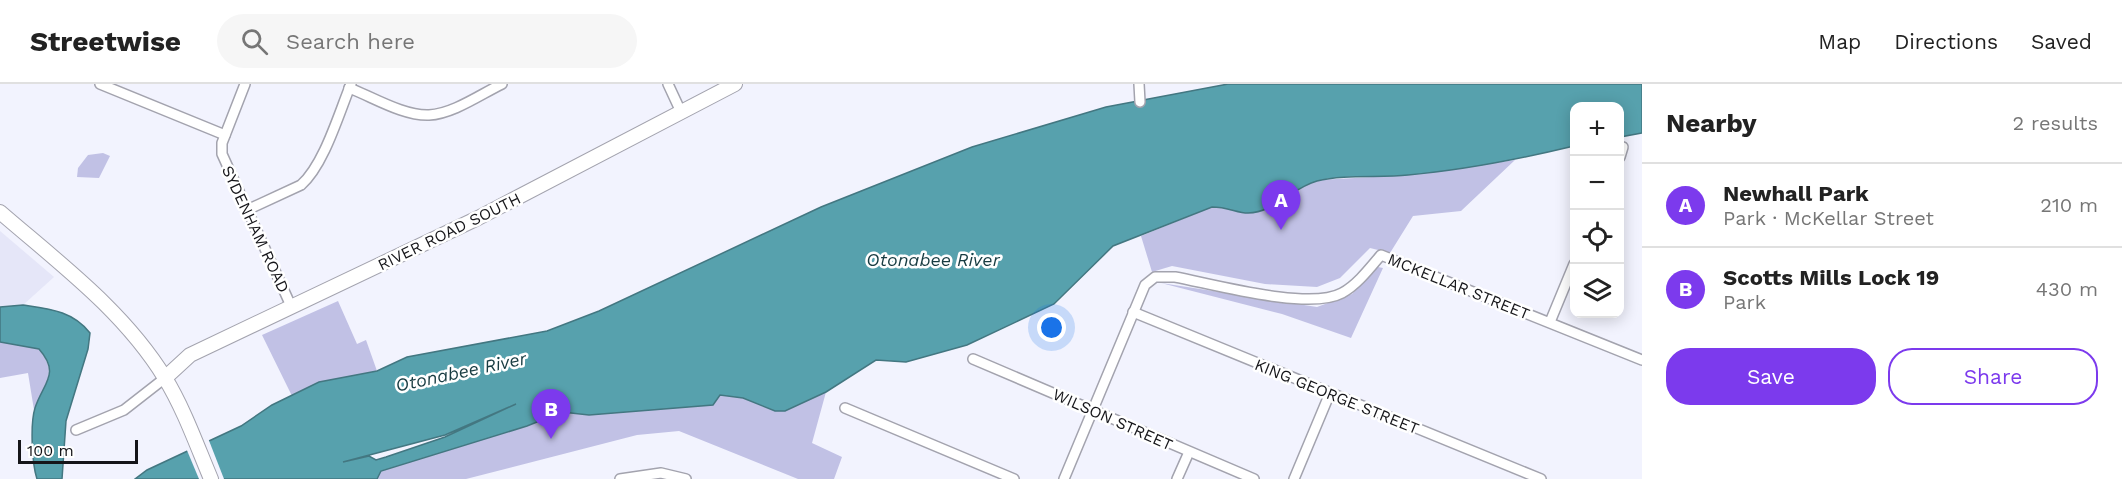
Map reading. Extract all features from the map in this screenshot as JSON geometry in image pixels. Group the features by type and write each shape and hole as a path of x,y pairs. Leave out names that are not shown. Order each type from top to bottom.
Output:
{"street":[{"path":"100,84 225,135"},
{"name":"SYDENHAM ROAD","path":"245,84 225,135 222,154 291,306"},
{"path":"247,210 301,185 308,179 320,158 350,86 412,113 430,115 449,110 502,84"},
{"path":"668,84 681,112"},
{"name":"RIVER ROAD SOUTH","path":"165,378 190,355 478,218 735,84"},
{"path":"1139,84 1140,102"},
{"path":"0,212 104,301 165,378 211,479"},
{"name":"MCKELLAR STREET","path":"1133,312 1145,285 1155,276 1175,277 1293,299 1319,300 1342,293 1381,255 1642,360"},
{"path":"1550,322 1570,276"},
{"path":"1064,479 1133,312"},
{"name":"KING GEORGE STREET","path":"1133,312 1541,479"},
{"name":"WILSON STREET","path":"973,359 1254,479"},
{"path":"76,430 124,410 165,378"},
{"path":"1293,479 1330,393"},
{"path":"845,408 1014,479"},
{"path":"1178,479 1188,452"},
{"path":"620,479 661,473 686,479"}],"shaded area":[{"path":"103,153 110,156 99,178 77,177 78,168 88,155"},
{"path":"1515,160 1461,211 1413,216 1390,253 1370,248 1340,278 1317,287 1265,284 1172,266 1152,272 1141,236 1212,207 1228,207 1248,213 1278,203 1294,190 1318,180 1410,175"},
{"path":"0,231 54,277 23,305 0,307"},
{"path":"1378,267 1383,268 1351,338 1282,314 1161,283 1317,307 1352,294"},
{"path":"338,301 357,344 366,340 377,371 319,382 292,396 262,335"},
{"path":"0,342 39,349 45,357 49,372 48,379 34,410 28,373 0,378"},
{"path":"826,392 812,443 842,457 834,479 798,479 679,431 637,435 466,479 377,479 381,471 527,426 562,412 589,415 720,395 743,398 775,411 785,411"}],"water":[{"name":"Otonabee River","path":"1228,84 1642,84 1642,133 1624,136 1624,102 1570,102 1570,147 1513,160 1450,170 1317,181 1257,212 1244,213 1212,207 1113,246 1054,304 967,345 906,362 876,360 826,392 785,411 775,411 743,398 720,395 713,405 589,415 562,412 527,426 381,471 377,479 135,479 147,470 241,426 272,405 319,382 377,371 407,357 547,331 599,311 821,207 972,147 1106,107","holes":["516,404 445,437 376,460 369,456 343,462 445,435"]},
{"path":"23,305 60,312 76,320 90,333 88,349 66,421 62,479 37,479 34,464 33,415 50,372 49,365 39,349 0,342 0,307"}],"pier":[{"path":"208,438 224,479 199,479 186,448"}],"place":[{"name":"Newhall Park","path":"1281,230"},
{"name":"Scotts Mills Lock 19","path":"551,439"}]}
